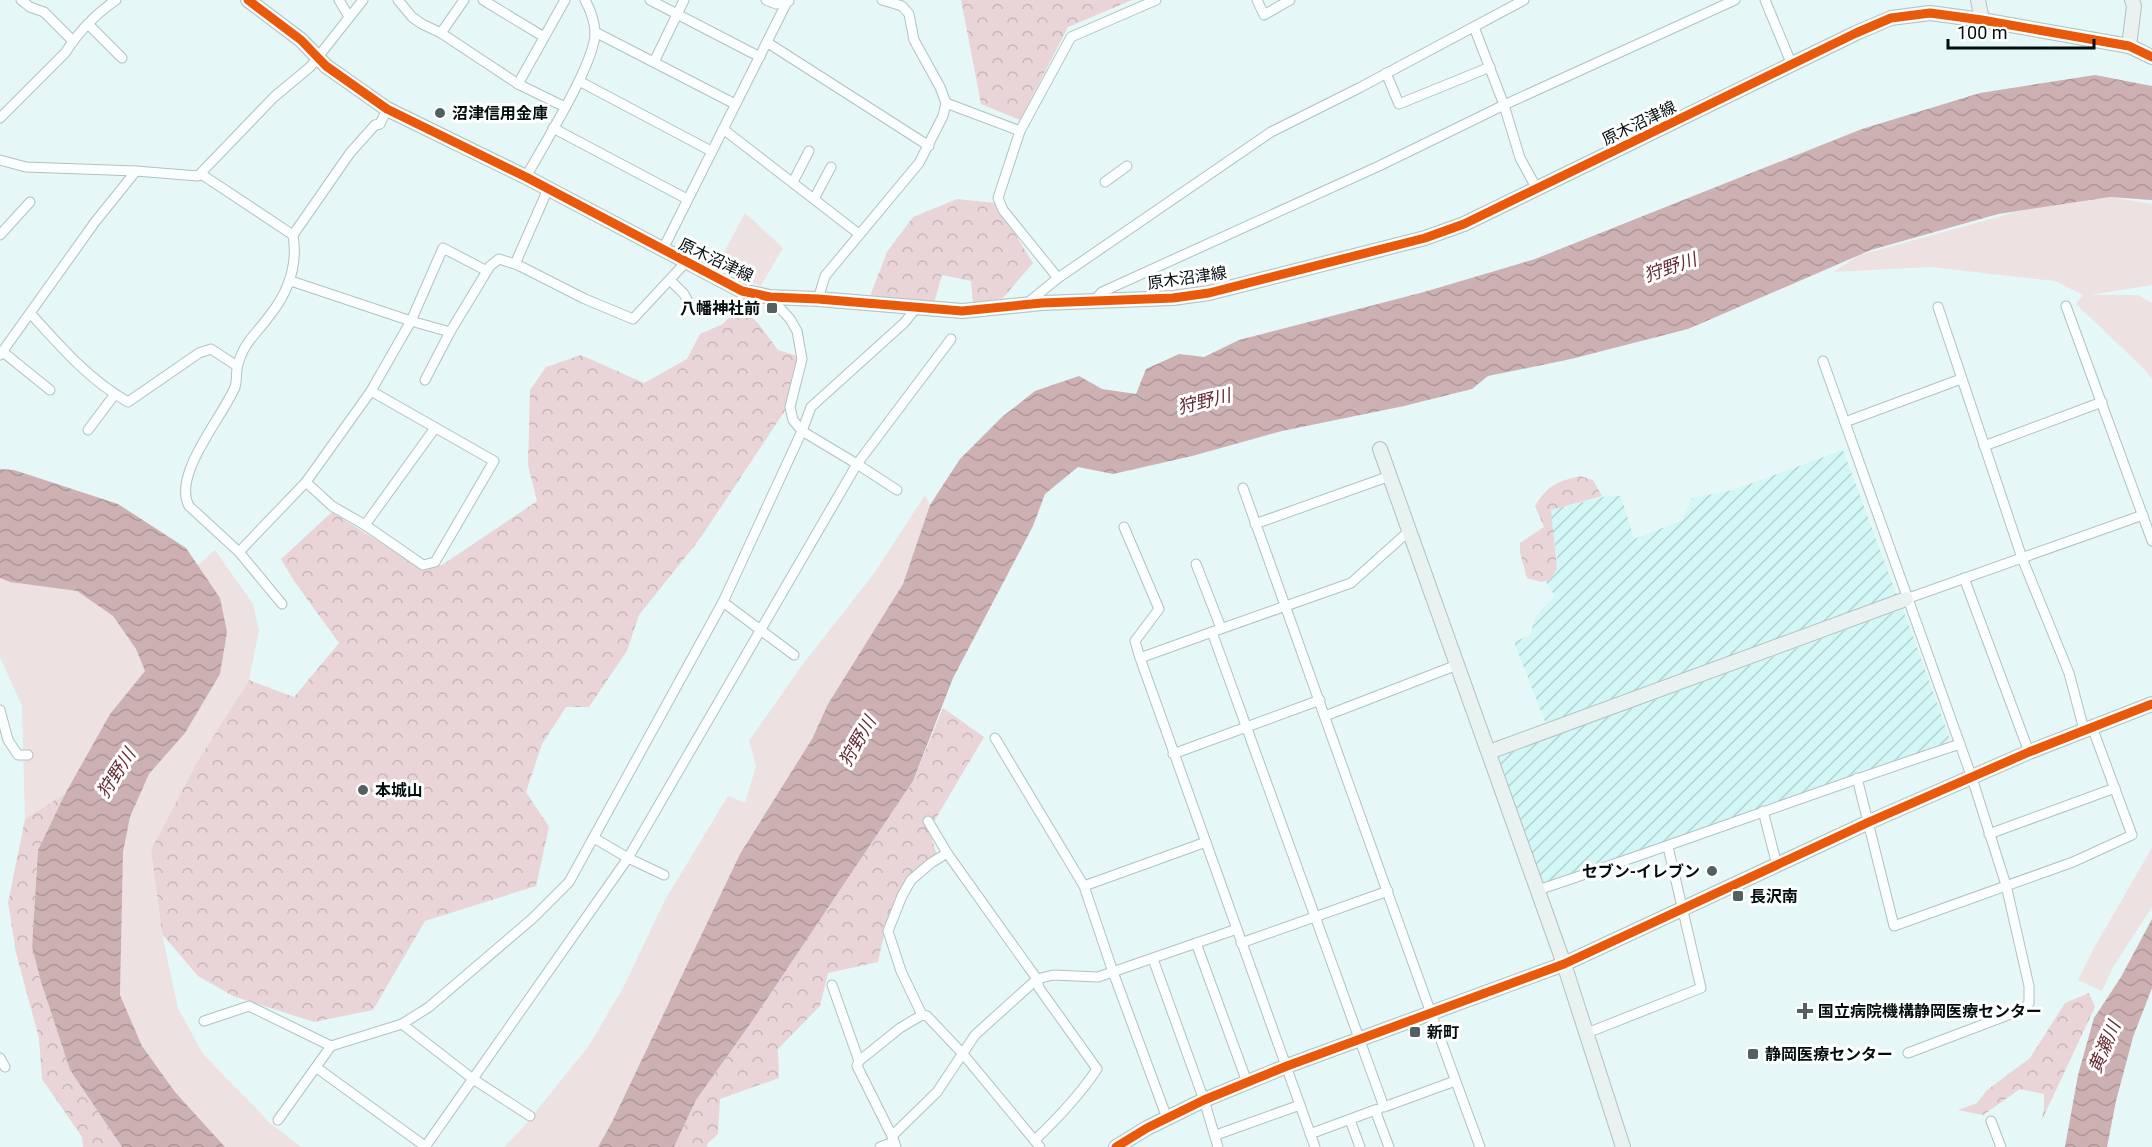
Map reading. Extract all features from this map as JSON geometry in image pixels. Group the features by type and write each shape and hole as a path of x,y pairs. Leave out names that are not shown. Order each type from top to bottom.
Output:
{"street":[{"path":"21,0 30,7 44,12 72,40"},
{"path":"0,118 65,53 72,40 116,0"},
{"name":"原木沼津線","path":"248,0 301,40 317,58 387,109 526,177 742,291 770,297 962,311 1094,301 1173,298 1209,293 1435,235 1464,224 1891,18 1930,13 1982,20 2129,46 2152,57"},
{"path":"339,0 349,17"},
{"path":"0,160 26,167 136,171 198,177 274,97 310,67 363,0"},
{"path":"398,0 412,17 441,33 518,84 565,107"},
{"path":"441,33 464,0"},
{"path":"483,0 496,3 544,37"},
{"path":"518,84 565,0"},
{"path":"526,177 579,81 592,52 595,32 585,0"},
{"path":"650,0 760,57"},
{"path":"654,62 684,0"},
{"path":"766,0 776,4 789,1"},
{"path":"818,299 825,276 919,164 943,116 946,103 940,87 914,40 909,14 902,6 882,0"},
{"path":"1058,278 1003,210 999,198 1020,130 1071,37 1156,0"},
{"path":"1257,0 1264,15 1290,0"},
{"path":"1023,306 1058,278 1270,132 1386,74 1524,0"},
{"path":"1094,301 1102,292 1735,0"},
{"path":"1766,0 1792,65"},
{"path":"1978,0 1982,20"},
{"path":"2129,46 2134,6 2132,0"},
{"path":"662,250 789,1"},
{"path":"88,24 122,58"},
{"path":"1474,27 1504,105 1520,158 1537,189"},
{"path":"595,32 735,104"},
{"path":"768,43 929,146"},
{"path":"1386,74 1399,104 1490,67"},
{"path":"579,81 711,151"},
{"path":"946,103 1020,130"},
{"path":"282,604 239,552 189,506 184,496 186,480 196,454 226,406 236,384 237,366 247,344 272,314 291,281 296,251 293,235 350,153 375,125 380,124 387,109"},
{"path":"553,129 687,200"},
{"path":"723,129 860,234"},
{"path":"793,182 809,151"},
{"path":"1104,182 1127,166"},
{"path":"814,199 831,167"},
{"path":"50,390 1,353 95,222 136,171"},
{"path":"201,174 293,235"},
{"path":"515,264 548,189"},
{"path":"0,235 30,202"},
{"path":"239,552 306,482 371,392 411,321 443,248 487,271"},
{"path":"425,380 450,332 487,271 499,259 515,264 633,320 686,262"},
{"path":"670,280 684,294 692,309"},
{"path":"291,281 450,332"},
{"path":"770,297 790,319 797,331 802,359 790,407 801,431 897,490"},
{"path":"2066,306 2152,542"},
{"path":"278,1120 331,1046 402,1024 429,1006 561,893 594,838 640,750 723,602 811,407 904,323 917,307"},
{"path":"1857,778 1894,926 2073,862 2132,835 2022,558 1960,379 1938,307"},
{"path":"31,314 85,370 128,402 199,353 212,349 237,366"},
{"path":"316,1068 425,1147 628,858 857,464 951,339"},
{"path":"1823,361 1906,599 1972,778 2006,885 2030,995 2029,1004 2014,1014 1908,1053"},
{"path":"1845,422 1960,379"},
{"path":"306,482 332,506 365,525 423,565 435,562 494,461 371,392"},
{"path":"88,430 115,394"},
{"path":"1984,446 2102,402"},
{"path":"365,525 435,428"},
{"path":"1380,450 1564,964 1623,1147"},
{"path":"1256,524 1390,476"},
{"path":"1243,488 1479,1147"},
{"path":"1489,752 2143,515"},
{"path":"1124,526 1159,609 1135,641 1140,658 1315,1147"},
{"path":"1140,658 1351,583 1409,531"},
{"path":"1196,564 1246,728 1359,1040 1389,1147"},
{"path":"1964,578 2029,752"},
{"path":"723,602 794,656"},
{"path":"1325,716 1457,665"},
{"path":"1173,754 1320,700"},
{"path":"1116,1147 1204,1100 1287,1066 1564,964 1869,822 2029,752 2152,704"},
{"path":"0,710 8,740 18,755 28,755"},
{"path":"995,738 1084,886 1167,1118"},
{"path":"1538,890 1668,847 1857,778 1960,744"},
{"path":"1989,834 2115,788"},
{"path":"1763,812 1777,865"},
{"path":"894,1141 856,1066 859,1061 900,1028 922,1015 927,1016 963,1054 1038,1144 1083,1090 1097,1069 1039,988 1037,979 947,853 928,821"},
{"path":"594,838 664,875"},
{"path":"1084,886 1206,842"},
{"path":"1587,1033 1701,988 1668,847"},
{"path":"922,1015 901,971 888,931 911,880 947,853"},
{"path":"1241,943 1388,891"},
{"path":"880,1147 894,1141 938,1092 975,1035 1037,979 1053,975 1098,977 1237,929"},
{"path":"1196,943 1247,1082"},
{"path":"1153,959 1204,1100 1218,1147"},
{"path":"832,985 859,1061"},
{"path":"204,1021 249,1005 331,1046"},
{"path":"402,1024 473,1079 530,1116"},
{"path":"0,1058 5,1067"},
{"path":"1310,1134 1455,1081"},
{"path":"1216,1135 1300,1105"},
{"path":"1350,1120 1360,1147"},
{"path":"1991,1121 2000,1147"}],"shaded area":[{"path":"2110,197 2152,204 2152,285 2090,295 2138,295 2152,303 2152,379 2076,304 2083,295 2055,281 1930,267 1833,272 1860,255 2027,209"},
{"path":"745,213 783,248 761,286 716,267"},
{"path":"1843,450 1897,596 1546,724 1514,642 1530,635 1536,616 1555,596 1546,582 1558,567 1550,510 1607,496 1621,496 1634,539 1683,520 1692,498 1733,490"},
{"path":"925,495 930,505 903,584 828,704 812,739 740,854 598,1147 504,1147 520,1131 588,1047 623,988 665,900 728,796 745,803 756,766 749,741 800,668 875,572"},
{"path":"215,550 253,604 259,630 249,680 196,764 151,850 162,934 178,1008 203,1054 270,1123 301,1147 225,1147 175,1092 142,1046 120,995 123,852 130,817 149,774 185,733 220,598 197,566"},
{"path":"0,578 10,582 77,591 113,616 136,649 145,671 110,714 65,794 25,819 22,706 0,657"},
{"path":"1903,609 1951,742 1544,886 1498,757"},
{"path":"2152,848 2152,907 2113,967 2102,991 2078,980"}],"green space":[{"path":"961,0 1132,0 1068,27 1020,120 981,104"},
{"path":"957,199 996,203 1033,263 1003,298 973,305 971,281 942,275 934,303 901,302 870,296 887,252 913,217"},
{"path":"744,310 758,323 778,350 797,356 786,409 699,540 639,615 627,651 589,707 566,707 542,744 526,792 549,827 536,886 425,921 373,1010 314,1022 233,996 198,976 162,934 151,850 196,764 249,680 294,697 339,643 294,581 281,559 332,512 421,568 442,565 537,501 528,465 530,390 546,367 581,355 644,383 687,359 700,334 723,324 734,312"},
{"path":"1580,476 1593,480 1602,496 1551,510 1557,568 1550,580 1541,582 1527,578 1520,553 1520,543 1544,527 1535,506 1553,485"},
{"path":"943,708 984,737 929,830 937,855 914,872 899,893 890,916 878,962 828,973 820,1006 778,1049 779,1078 720,1099 718,1134 708,1143 707,1147 674,1147 696,1100 748,1027 913,781"},
{"path":"65,794 38,850 32,947 70,1070 122,1147 83,1147 82,1137 42,1079 39,1038 16,953 8,903 25,819"},
{"path":"2089,993 2095,1007 2041,1122 2044,1094 2020,1089 1983,1115 1958,1110 1977,1103 1987,1090 2030,1058 2065,1003"}],"water":[{"name":"狩野川","path":"2095,75 2152,86 2152,200 2110,197 1998,214 1871,250 1688,329 1571,359 1488,376 1472,389 1404,406 1282,431 1192,456 1113,474 1078,467 1045,494 1033,526 953,678 913,781 748,1027 696,1100 674,1147 598,1147 740,854 812,739 828,704 903,584 930,505 960,459 1002,417 1035,391 1079,376 1102,389 1136,394 1146,369 1179,354 1204,357 1239,340 1424,292 1535,259 1862,129 1980,93"},
{"name":"狩野川","path":"0,469 14,470 118,504 186,548 220,598 227,632 220,674 185,733 149,774 130,817 123,852 120,995 142,1046 175,1092 225,1147 122,1147 70,1070 32,947 38,850 65,794 110,714 145,671 136,649 113,616 77,591 10,582 0,578"},
{"name":"黄瀬川","path":"2152,919 2152,988 2133,1037 2116,1101 2107,1147 2065,1147 2078,1075 2094,1018 2121,977"}],"cycle path":[{"path":"248,0 301,40 326,66 387,109 526,177 742,291 770,297 962,311 1042,303 1173,298 1209,293 1425,238 1464,224 1891,18 1930,13 1982,20 2129,46 2152,57"},
{"path":"1116,1147 1147,1128 1204,1100 1287,1066 1564,964 1869,822 2029,752 2152,704"}],"place":[{"name":"沼津信用金庫","path":"440,113"},
{"name":"八幡神社前","path":"772,308"},
{"name":"本城山","path":"363,790"},
{"name":"セブン-イレブン","path":"1712,871"},
{"name":"長沢南","path":"1738,896"},
{"name":"国立病院機構静岡医療センター","path":"1805,1011"},
{"name":"新町","path":"1415,1032"},
{"name":"静岡医療センター","path":"1753,1054"}]}
